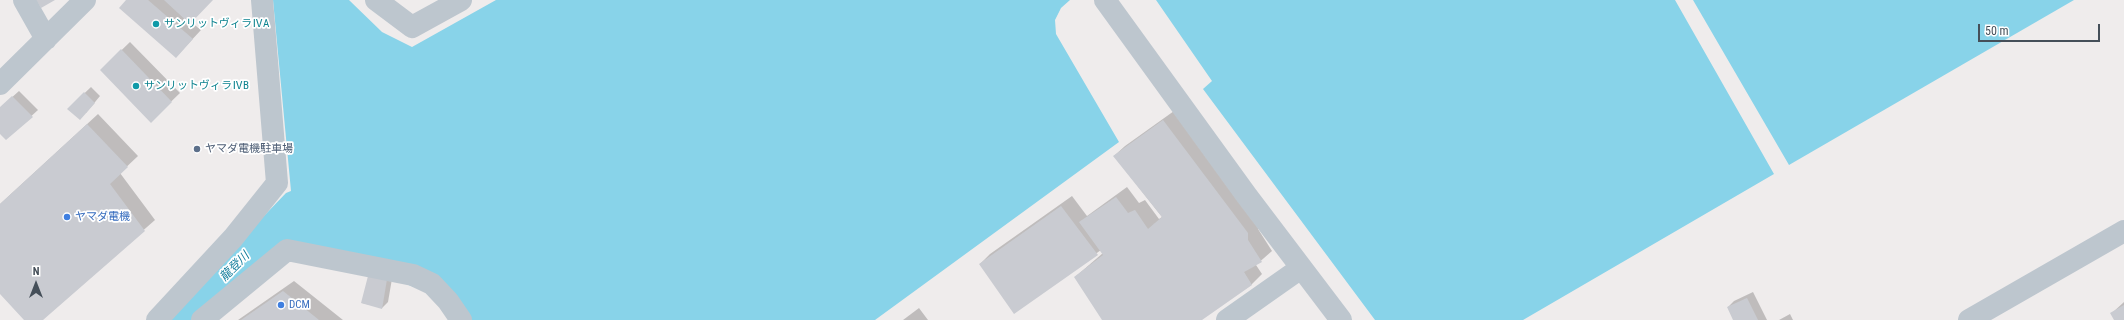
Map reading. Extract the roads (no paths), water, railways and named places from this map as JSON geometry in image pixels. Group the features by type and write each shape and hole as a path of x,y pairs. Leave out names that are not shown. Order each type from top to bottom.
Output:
{"street":[{"path":"24,0 46,40"},
{"path":"0,84 85,0"},
{"path":"157,320 233,238 277,184 262,0"},
{"path":"376,0 412,27 461,0"},
{"path":"1105,0 1340,320"},
{"path":"1974,319 2124,231"},
{"path":"202,320 287,250 412,275 432,284 448,301 461,320"},
{"path":"1227,320 1301,268"}],"water":[{"name":"龍登川","path":"273,0 349,0 382,32 412,47 496,0 1070,0 1061,8 1055,20 1056,34 1119,142 875,320 469,320 461,304 287,241 194,320 164,320 286,193 291,191"},
{"path":"1156,0 1675,0 1774,174 1523,320 1375,320 1203,89 1212,81"},
{"path":"1693,0 2074,0 1789,165"}],"place":[{"name":"サンリットヴィラⅣA","path":"156,24"},
{"name":"サンリットヴィラⅣB","path":"136,86"},
{"name":"ヤマダ電機駐車場","path":"197,149"},
{"name":"ヤマダ電機","path":"67,217"},
{"name":"DCM","path":"281,305"}]}
